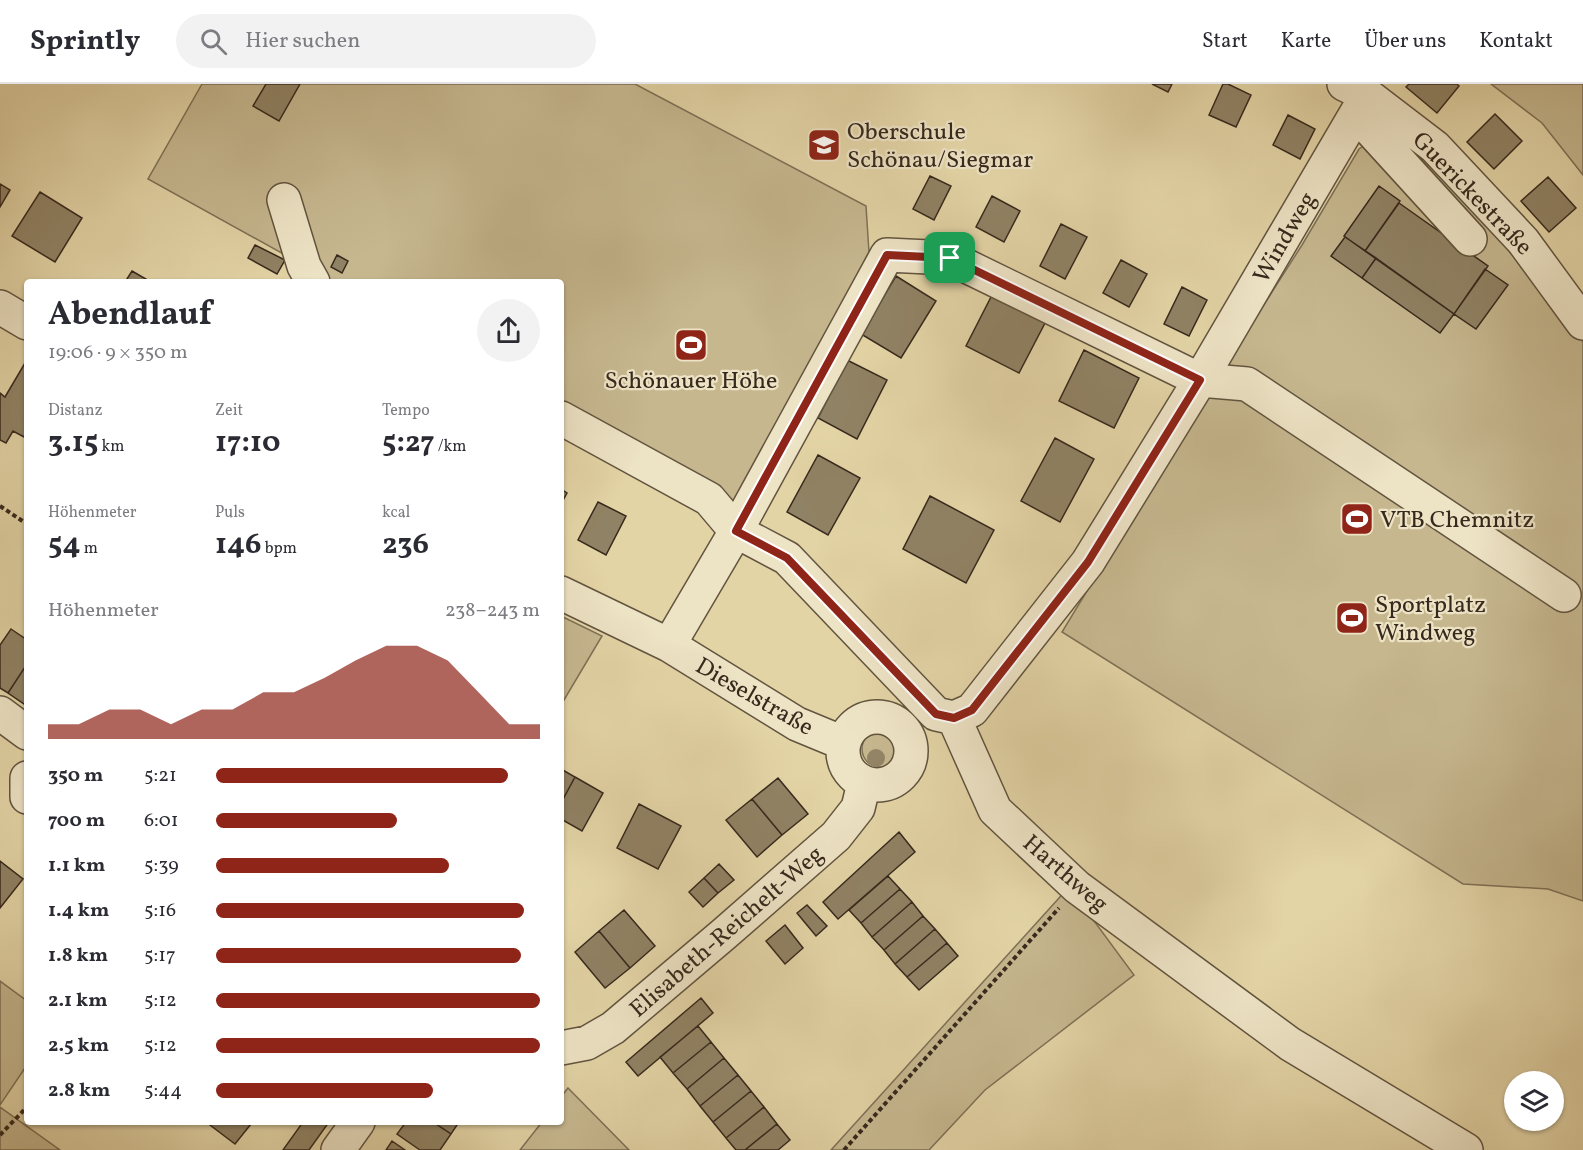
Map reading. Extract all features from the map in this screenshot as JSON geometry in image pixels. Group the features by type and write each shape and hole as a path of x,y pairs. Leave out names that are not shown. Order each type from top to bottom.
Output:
{"street":[{"path":"1356,98 1470,239"},
{"name":"Guerickestraße","path":"1356,98 1436,147 1523,241 1583,323"},
{"name":"Windweg","path":"954,718 972,710 1088,562 1200,380 1356,98"},
{"path":"284,200 304,266 311,279"},
{"name":"Dieselstraße","path":"669,645 736,531 887,255 950,258 1200,380"},
{"path":"0,307 24,321"},
{"path":"1200,380 1247,384 1564,595"},
{"path":"564,420 710,499 736,531 787,558 936,714 954,718"},
{"name":"Dieselstraße","path":"564,594 669,645 797,724 843,743"},
{"path":"0,713 24,731"},
{"name":"Dieselstraße","path":"875,717 896,722 909,740 909,761 904,771 896,779 886,784 864,783 849,771 844,763 843,743 847,733 864,719 875,717"},
{"name":"Harthweg","path":"954,718 995,810 1077,887 1290,1044 1466,1150"},
{"name":"Elisabeth-Reichelt-Weg","path":"564,1047 587,1043 614,1028 836,836 858,808 864,783"},
{"path":"338,1150 356,1125"}],"path":[{"path":"0,506 24,522"},
{"path":"844,1150 1077,887"},
{"path":"0,1135 24,1110"}],"shaded area":[{"name":"Schönauer Höhe","path":"202,84 635,84 866,206 869,252 738,506 564,410 564,279 329,279 148,179"},
{"path":"1491,84 1583,84 1583,175 1542,123"},
{"name":"VTB Chemnitz","path":"1383,133 1419,146 1539,285 1583,342 1583,901 1548,889 1463,884 1062,632 1359,149"},
{"path":"564,617 602,636 564,700"},
{"path":"880,731 893,736 898,749 893,762 880,767 867,762 862,749 867,736"},
{"path":"1069,887 1134,975 985,1090 929,1150 831,1150"},
{"path":"0,981 24,999 24,1069 0,1105"},
{"path":"568,1088 629,1150 520,1150 540,1125 564,1125 564,1093"},
{"path":"0,1107 60,1150 0,1150"}],"building":[{"path":"266,84 300,84 279,121 253,106"},
{"path":"1152,84 1172,84 1168,92"},
{"path":"1223,84 1228,84 1251,95 1236,127 1209,115"},
{"path":"1409,84 1457,84 1459,86 1437,113 1406,87"},
{"path":"1495,114 1522,141 1494,169 1467,142"},
{"path":"1288,115 1315,129 1300,159 1273,145"},
{"path":"930,176 951,186 934,220 913,209"},
{"path":"1548,177 1576,208 1549,232 1521,201"},
{"path":"0,184 10,190 0,207"},
{"path":"1379,186 1400,201 1365,251 1344,236"},
{"path":"40,192 82,218 55,262 12,236"},
{"path":"992,196 1020,211 1004,242 976,227"},
{"path":"1399,203 1488,266 1454,314 1365,251"},
{"path":"1061,224 1087,237 1065,279 1040,266"},
{"path":"1345,237 1376,258 1362,278 1331,256"},
{"path":"255,245 285,260 277,274 248,258"},
{"path":"337,255 348,261 342,273 331,267"},
{"path":"1376,258 1454,314 1440,333 1362,278"},
{"path":"1121,260 1147,274 1129,307 1103,293"},
{"path":"1485,269 1508,285 1476,329 1454,314"},
{"path":"132,271 146,279 127,279"},
{"path":"896,276 936,301 901,358 861,334"},
{"path":"1182,287 1207,300 1189,336 1164,324"},
{"path":"992,295 1045,323 1019,373 966,346"},
{"path":"1084,350 1139,378 1114,428 1059,401"},
{"path":"847,360 887,380 857,439 818,418"},
{"path":"24,365 24,437 13,431 6,443 0,440 0,393 5,397"},
{"path":"1055,438 1094,459 1060,522 1021,501"},
{"path":"818,455 860,478 828,535 787,512"},
{"path":"930,496 994,530 966,583 903,549"},
{"path":"598,502 626,516 606,555 578,540"},
{"path":"11,629 24,638 24,669 8,693 0,688 0,645"},
{"path":"24,669 24,704 8,693"},
{"path":"564,771 575,777 564,797"},
{"path":"575,777 603,793 582,831 564,821 564,797"},
{"path":"778,778 808,814 782,835 752,799"},
{"path":"752,799 782,835 757,857 726,820"},
{"path":"639,804 681,826 658,869 617,848"},
{"path":"899,832 915,852 838,919 823,902"},
{"path":"0,861 23,879 0,908"},
{"path":"719,864 734,880 718,893 704,878"},
{"path":"888,876 900,889 861,923 849,910"},
{"path":"704,878 718,893 703,907 689,892"},
{"path":"900,889 912,902 872,937 861,923"},
{"path":"912,902 923,916 884,950 872,937"},
{"path":"807,905 827,926 816,936 797,913"},
{"path":"624,910 655,946 630,968 599,931"},
{"path":"923,916 935,929 895,964 884,950"},
{"path":"785,925 803,948 785,964 766,941"},
{"path":"935,929 947,943 907,977 895,964"},
{"path":"599,931 630,968 605,988 575,952"},
{"path":"947,943 958,956 919,990 907,977"},
{"path":"701,998 713,1013 638,1076 626,1062"},
{"path":"698,1026 711,1042 673,1073 660,1057"},
{"path":"711,1042 724,1058 687,1089 673,1073"},
{"path":"724,1058 738,1075 700,1106 687,1089"},
{"path":"738,1075 751,1091 713,1122 700,1106"},
{"path":"751,1091 764,1107 726,1138 713,1122"},
{"path":"764,1107 777,1124 745,1150 736,1150 726,1138"},
{"path":"777,1124 790,1140 778,1150 745,1150"},
{"path":"210,1125 250,1125 235,1144"},
{"path":"301,1125 327,1125 309,1150 283,1150"},
{"path":"404,1125 438,1125 451,1134 440,1150 420,1150 397,1134"},
{"path":"438,1125 457,1125 451,1134"},
{"path":"392,1141 405,1150 386,1150"}],"place":[{"name":"Oberschule Schönau/Siegmar","path":"824,145"},
{"name":"Schönauer Höhe","path":"691,345"},
{"name":"VTB Chemnitz","path":"1357,519"},
{"name":"Sportplatz Windweg","path":"1352,618"}],"route":[{"path":"887,255 950,258 1200,380 1088,562 972,710 954,718 936,714 848,619 787,558 736,531 887,255"}]}
